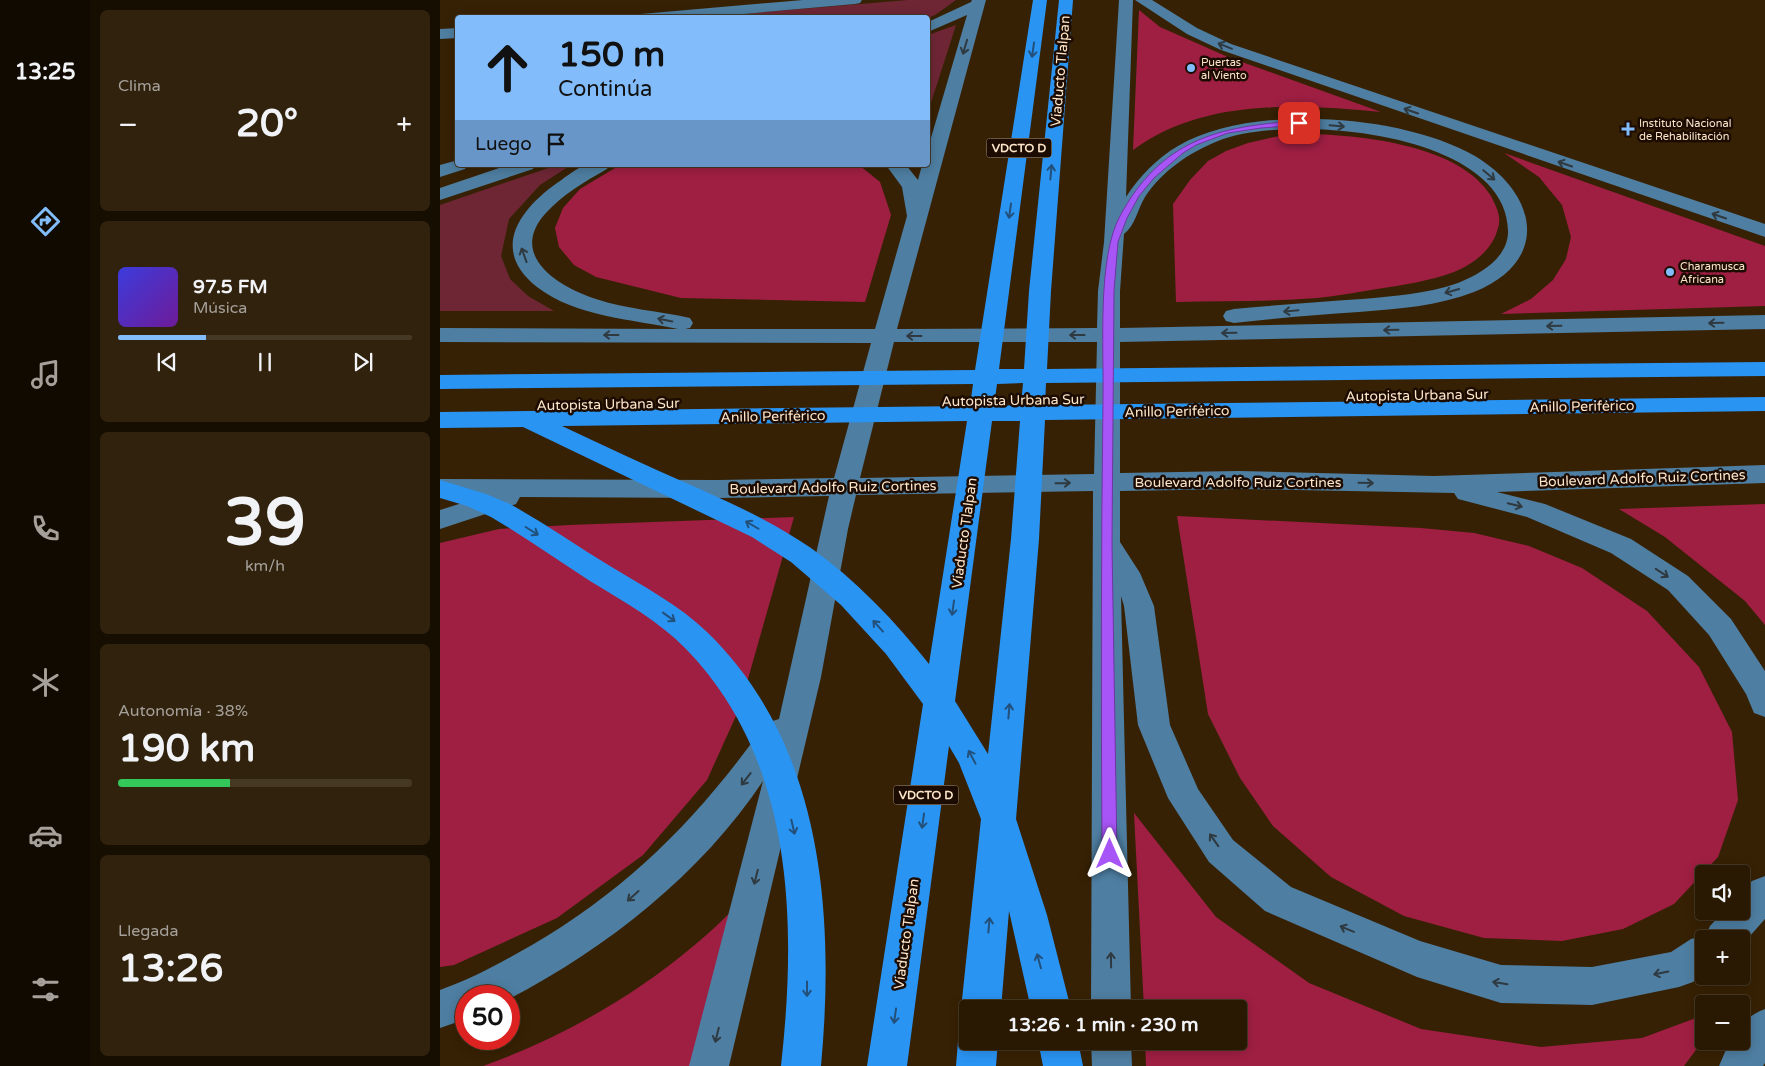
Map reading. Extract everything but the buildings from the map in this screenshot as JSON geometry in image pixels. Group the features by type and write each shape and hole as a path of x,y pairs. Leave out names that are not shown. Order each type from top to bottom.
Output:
{"highway":[{"name":"Viaducto Tlalpan","path":"982,1000 1025,539 1040,291 1066,0"},
{"name":"Viaducto Tlalpan","path":"888,1066 1040,1"},
{"path":"440,369 1765,356"},
{"name":"Autopista Urbana Sur","path":"440,382 1765,369"},
{"path":"440,387 520,416 738,517 775,538 810,562 872,619 902,652 939,702 975,760 999,822 1021,893 1048,1000"},
{"name":"Autopista Urbana Sur","path":"440,406 1765,392"},
{"name":"Anillo Periférico","path":"440,420 1765,404"},
{"path":"440,489 497,509 670,618 697,641 722,667 742,697 760,726 774,759 786,795 800,856 807,925 807,1001 801,1066"},
{"path":"976,1066 977,1050"},
{"path":"1060,1050 1063,1066"}],"main road":[{"path":"674,15 856,0"},
{"path":"1111,1000 1106,530 1109,291 1114,242 1126,0"},
{"path":"1142,0 1176,15 1208,39 1240,52 1765,232"},
{"path":"930,26 978,2"},
{"path":"709,1066 805,677 834,529 893,299 978,2"},
{"path":"440,34 455,33"},
{"path":"1114,242 1123,218 1136,196 1151,177 1180,151 1194,143 1227,132 1280,124 1335,125 1385,131 1422,140 1448,149 1471,161 1495,180 1513,202 1520,227 1514,250 1495,271 1482,280 1437,296 1408,301 1217,317 1182,322 1125,335"},
{"path":"440,171 455,166"},
{"path":"440,194 520,167"},
{"path":"597,167 564,186 536,210 526,224 521,237 521,250 525,262 546,282 575,299 619,312 672,321 730,336"},
{"path":"897,167 907,178 914,191 917,205 916,220"},
{"path":"440,335 1125,335 1765,322"},
{"name":"Boulevard Adolfo Ruiz Cortines","path":"440,489 717,489 1239,480 1434,484 1765,474"},
{"path":"1434,484 1535,510 1621,546 1678,583 1720,627 1761,691 1765,704"},
{"path":"440,520 539,489"},
{"path":"1106,530 1134,588 1139,606 1154,725 1185,798 1221,851 1278,899 1417,958 1501,984 1592,986 1679,969 1695,958"},
{"path":"499,985 520,975 565,948 624,904 676,859 720,813 756,766 785,720 805,677"},
{"path":"1731,930 1765,893"},
{"path":"440,1009 455,1004"},
{"path":"1739,1066 1765,1029"},
{"path":"1111,1050 1112,1066"}],"shaded area":[{"path":"908,0 956,0 930,17 930,15 731,15"},
{"path":"1139,10 1160,27 1228,57 1381,112 1318,107 1285,107 1221,113 1190,121 1160,133 1133,150"},
{"path":"956,25 930,106 930,34"},
{"path":"1314,134 1385,141 1435,155 1458,166 1477,179 1495,204 1499,216 1499,224 1492,243 1482,255 1461,269 1435,278 1406,284 1317,298 1176,302 1173,204 1190,180 1208,161 1226,151 1248,143 1279,136"},
{"path":"1504,153 1765,246 1765,306 1501,314 1531,299 1553,280 1566,259 1571,237 1562,205 1539,177"},
{"path":"551,167 568,167 540,185 509,219 501,256 510,279 528,296 554,311 440,311 440,205"},
{"path":"617,167 861,167 880,182 891,215 865,302 681,298 596,277 574,265 559,247 555,228 563,208 580,189"},
{"path":"1765,504 1765,625 1745,601 1665,537 1619,509"},
{"path":"1177,516 1421,528 1474,533 1529,546 1582,568 1647,611 1699,667 1732,732 1738,800 1718,857 1711,865 1695,865 1695,882 1674,904 1623,929 1562,941 1484,938 1404,916 1331,877 1273,826 1240,778 1208,714"},
{"path":"794,517 740,707 707,780 643,855 557,918 454,965 440,967 440,543 499,529"},
{"path":"1134,813 1216,917 1309,983 1421,1029 1541,1047 1642,1038 1695,1018 1696,1050 1684,1066 1146,1066 1145,1050 1247,1050 1247,1000 1144,1000"},
{"path":"755,888 705,1066 483,1066 566,1030 618,1001 668,967 716,926"}],"place":[{"name":"Puertas al Viento","path":"1191,68"},
{"name":"Instituto Nacional de Rehabilitación","path":"1628,129"},
{"name":"Charamusca Africana","path":"1670,272"}],"route":[{"path":"1110,854 1106,544 1109,291 1114,242 1123,218 1136,196 1151,177 1180,151 1209,137 1243,128 1299,123"}]}
